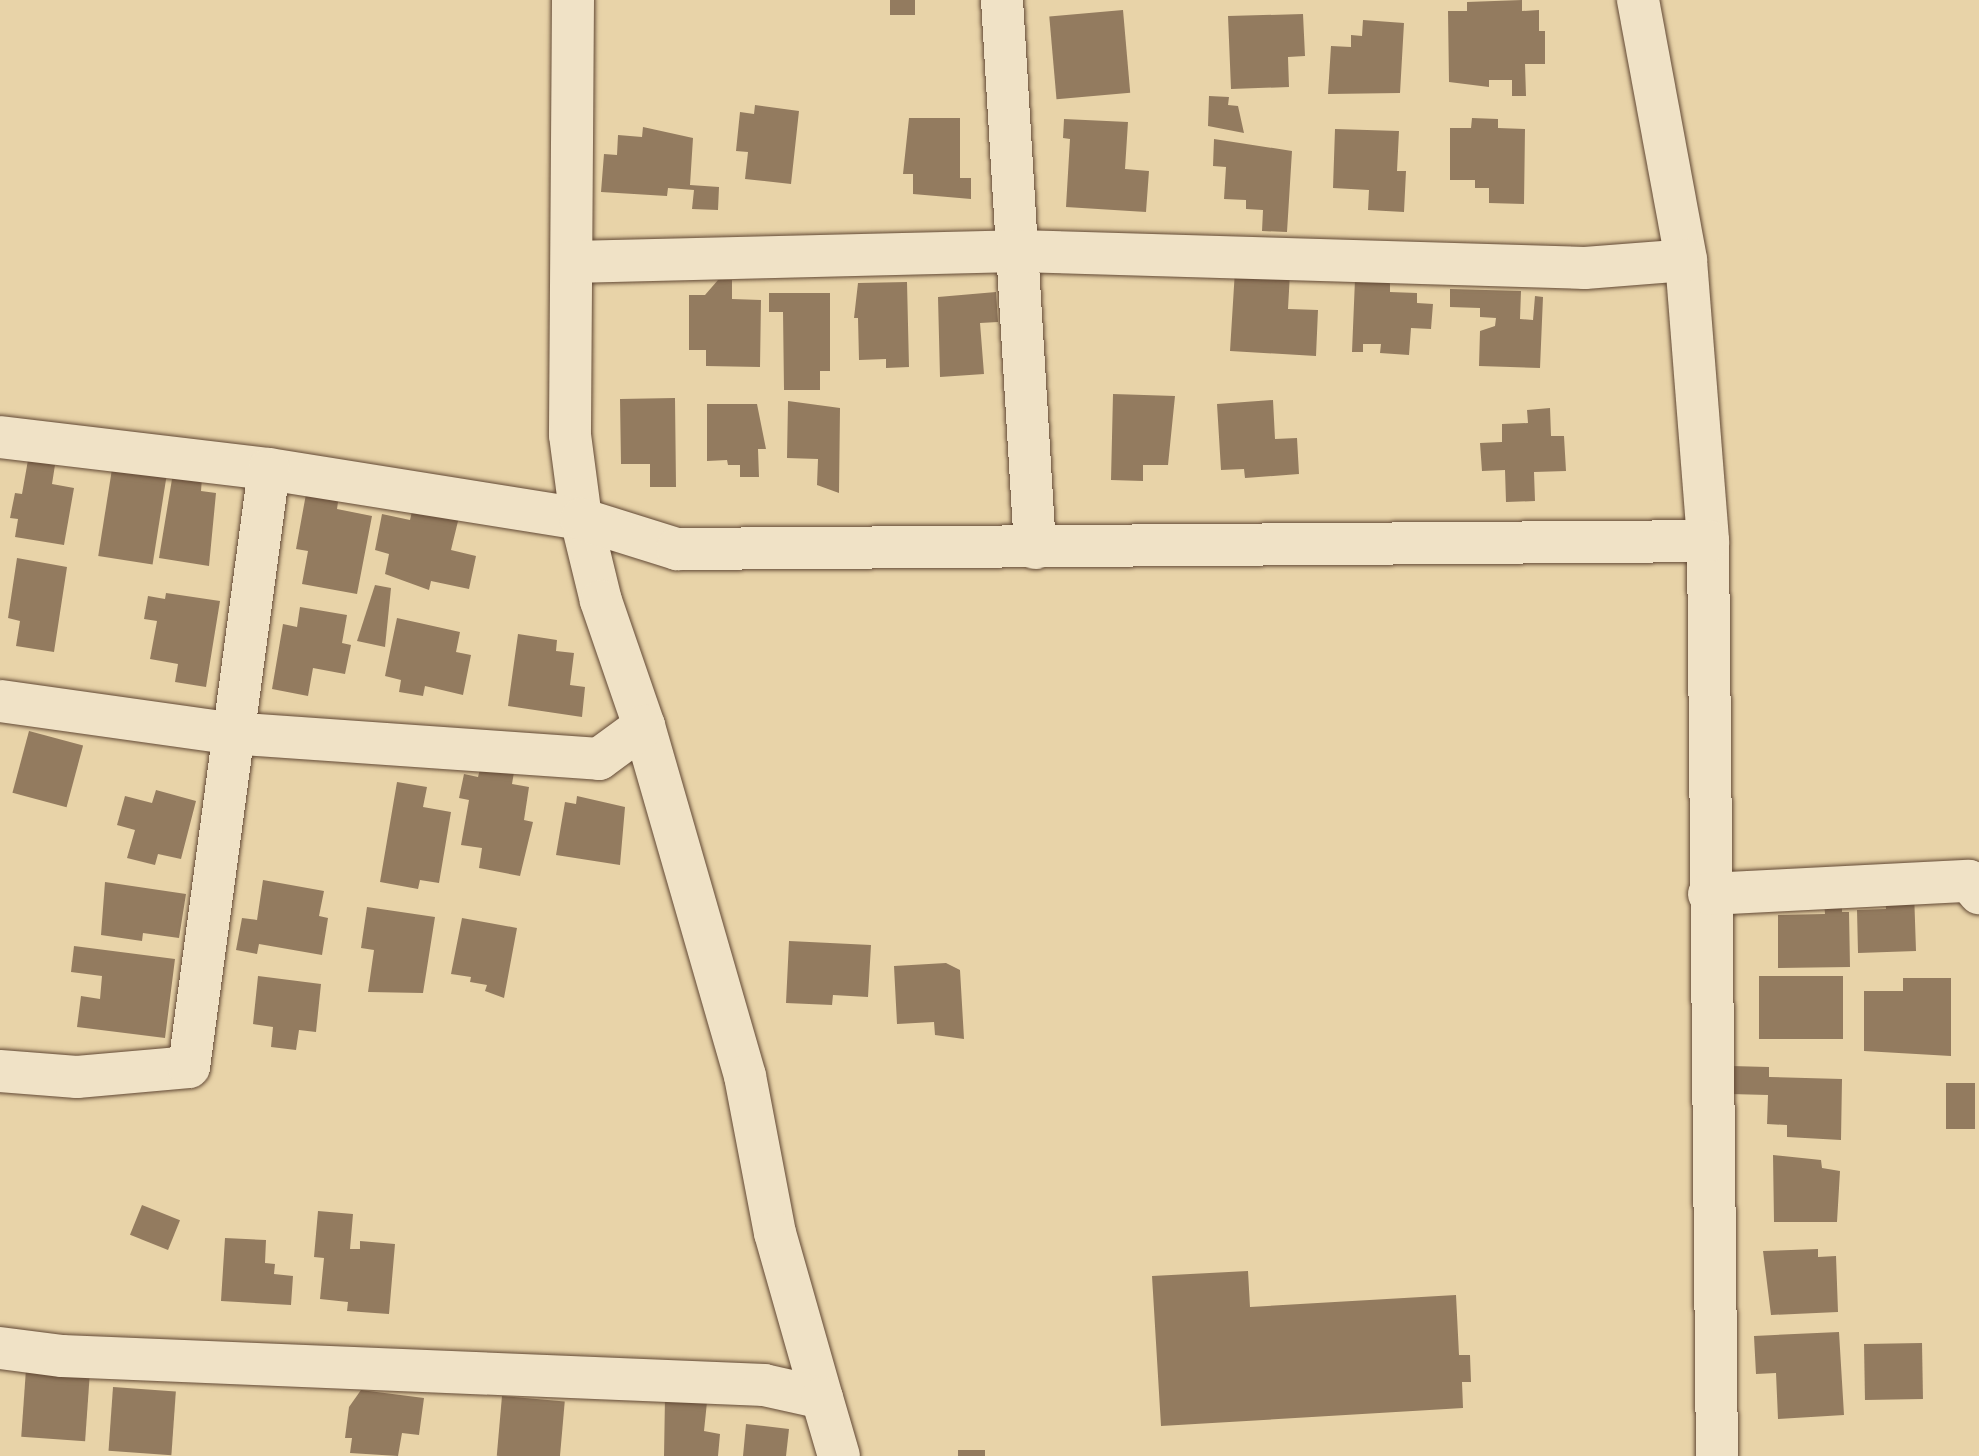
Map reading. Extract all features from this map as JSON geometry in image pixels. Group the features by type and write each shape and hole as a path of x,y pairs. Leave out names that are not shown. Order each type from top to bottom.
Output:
{"street":[{"path":"573,0 570,435 581,519 601,601 644,726 745,1076 775,1233 839,1456"},
{"path":"1002,0 1035,548"},
{"path":"1638,0 1686,260 1708,541 1709,894 1717,1456"},
{"path":"572,262 1017,251 1585,268 1686,260"},
{"path":"0,437 269,469 581,519 677,549 1708,541"},
{"path":"0,1071 77,1077 189,1067 229,733 269,469"},
{"path":"0,701 229,733 599,759 644,726"},
{"path":"1709,894 1969,881 1979,893"},
{"path":"0,1348 62,1356 764,1385 822,1398"}],"building":[{"path":"890,0 915,0 915,15 890,15"},
{"path":"1522,0 1522,11 1539,10 1539,31 1545,31 1545,64 1525,64 1526,96 1512,96 1512,80 1489,80 1489,87 1449,82 1448,11 1467,11 1467,2"},
{"path":"1123,10 1130,93 1057,99 1049,16"},
{"path":"1303,14 1305,56 1288,57 1289,87 1231,89 1228,16"},
{"path":"1363,20 1404,23 1400,93 1328,94 1331,46 1351,47 1351,35 1362,36"},
{"path":"1209,96 1229,97 1228,105 1238,106 1244,133 1208,126"},
{"path":"755,105 799,111 791,184 745,179 748,152 736,151 740,112 754,114"},
{"path":"909,118 960,118 960,178 971,178 971,199 913,194 913,174 903,174"},
{"path":"1472,118 1498,119 1498,128 1525,129 1524,204 1489,203 1489,188 1475,188 1475,180 1450,180 1450,128 1471,128"},
{"path":"1064,119 1128,122 1125,169 1149,171 1146,212 1066,207 1070,139 1063,138"},
{"path":"643,127 693,138 690,185 719,187 718,210 692,209 694,190 668,188 667,196 601,192 604,154 617,155 618,135 642,137"},
{"path":"1335,129 1399,131 1397,171 1406,171 1404,212 1368,210 1369,190 1333,188"},
{"path":"1214,139 1292,151 1287,232 1262,231 1263,210 1246,209 1246,200 1224,199 1226,167 1213,166"},
{"path":"1235,270 1290,273 1288,309 1318,310 1316,356 1230,351"},
{"path":"1355,279 1390,281 1390,292 1417,293 1417,303 1433,304 1431,329 1411,328 1409,355 1380,353 1381,344 1363,344 1363,352 1352,352"},
{"path":"718,280 732,280 732,299 761,300 760,367 706,366 706,350 689,350 689,295 705,295"},
{"path":"907,282 909,367 886,368 886,359 859,360 858,318 854,318 858,283"},
{"path":"1450,289 1521,291 1520,319 1533,320 1535,296 1543,297 1540,368 1479,366 1480,331 1495,326 1496,318 1480,317 1480,308 1450,307"},
{"path":"996,292 998,322 980,323 984,374 940,377 938,297"},
{"path":"769,293 830,293 830,371 820,371 820,390 784,390 783,312 769,312"},
{"path":"1113,394 1175,396 1168,465 1143,465 1143,481 1111,480"},
{"path":"675,398 676,487 650,487 650,464 621,464 620,399"},
{"path":"1273,400 1275,439 1297,438 1299,474 1245,478 1244,469 1221,470 1217,404"},
{"path":"788,401 840,408 839,493 817,485 818,459 787,458"},
{"path":"707,404 757,404 766,449 758,449 759,477 740,477 740,465 728,465 727,460 707,461"},
{"path":"1550,408 1551,436 1564,436 1566,471 1534,472 1535,501 1506,502 1505,470 1482,471 1480,443 1502,442 1502,424 1528,423 1527,410"},
{"path":"28,460 55,465 52,484 74,488 64,545 15,537 18,519 10,518 15,493 22,494"},
{"path":"112,469 166,478 153,565 98,556"},
{"path":"173,473 202,478 201,491 216,493 209,566 159,558"},
{"path":"308,483 340,488 337,509 372,516 357,594 302,584 308,551 296,549"},
{"path":"413,507 459,517 451,550 476,556 469,589 431,581 429,590 385,574 389,554 375,550 382,514 410,520"},
{"path":"17,558 67,567 54,652 16,646 20,621 8,618"},
{"path":"375,585 391,588 385,647 357,641"},
{"path":"166,593 220,601 206,687 175,682 178,664 150,659 157,621 144,619 148,596 165,599"},
{"path":"300,607 347,615 342,643 351,645 345,674 313,668 308,696 272,689 283,624 297,627"},
{"path":"397,618 460,632 456,652 471,655 463,695 425,686 423,696 399,692 401,680 385,676"},
{"path":"518,634 557,640 556,651 574,653 570,685 585,687 582,717 508,706"},
{"path":"29,731 83,745 67,807 12,793"},
{"path":"481,765 514,772 512,784 529,787 524,820 533,822 520,876 479,868 482,848 461,845 469,800 459,798 464,774 478,777"},
{"path":"397,782 427,787 423,807 451,812 439,883 420,880 418,889 380,882"},
{"path":"156,790 196,801 181,859 158,854 155,865 127,858 135,830 117,825 125,796 152,803"},
{"path":"577,796 625,807 620,865 556,855 565,802 576,804"},
{"path":"263,880 324,891 319,916 328,918 322,955 259,944 257,954 236,950 242,918 257,920"},
{"path":"105,882 186,894 179,938 143,933 142,941 101,935"},
{"path":"1914,891 1916,951 1858,953 1857,910 1886,909 1885,892"},
{"path":"1824,901 1842,901 1842,912 1849,912 1850,967 1778,968 1778,915 1825,914"},
{"path":"367,907 435,917 423,993 368,992 374,950 361,948"},
{"path":"462,918 517,928 504,998 485,991 487,985 470,982 471,977 451,974"},
{"path":"789,941 871,945 868,997 833,995 832,1005 786,1003"},
{"path":"74,946 175,959 165,1038 77,1027 81,996 100,999 102,976 71,972"},
{"path":"946,963 960,970 964,1039 935,1035 934,1022 897,1024 894,966"},
{"path":"258,976 321,984 316,1032 299,1030 296,1050 271,1047 273,1027 253,1024"},
{"path":"1759,976 1843,976 1843,1039 1759,1039"},
{"path":"1903,978 1951,978 1951,1056 1864,1051 1864,991 1903,991"},
{"path":"1731,1066 1769,1067 1769,1077 1842,1079 1841,1140 1787,1137 1787,1125 1767,1124 1768,1095 1730,1094"},
{"path":"1946,1083 1975,1083 1975,1129 1946,1129"},
{"path":"1773,1155 1821,1160 1822,1168 1840,1171 1837,1222 1774,1222"},
{"path":"142,1205 180,1220 168,1250 130,1235"},
{"path":"318,1211 353,1214 350,1249 360,1249 360,1241 395,1244 389,1314 347,1311 348,1302 320,1299 324,1258 314,1257"},
{"path":"225,1238 266,1240 265,1263 275,1264 274,1274 293,1276 291,1305 221,1301"},
{"path":"1818,1249 1818,1257 1836,1256 1838,1312 1771,1315 1763,1251"},
{"path":"1248,1271 1250,1307 1456,1295 1459,1355 1470,1355 1471,1382 1462,1382 1463,1408 1161,1426 1152,1276"},
{"path":"1839,1332 1844,1415 1778,1419 1776,1373 1756,1374 1754,1336"},
{"path":"1922,1343 1923,1399 1865,1400 1864,1344"},
{"path":"26,1369 90,1373 85,1441 21,1437"},
{"path":"113,1387 176,1391 171,1455 109,1451"},
{"path":"361,1390 424,1398 419,1435 402,1433 398,1456 350,1453 352,1438 345,1438 349,1407"},
{"path":"502,1396 565,1401 560,1456 497,1456"},
{"path":"665,1397 707,1402 704,1431 720,1434 718,1456 664,1456"},
{"path":"746,1424 789,1429 786,1456 743,1456"},
{"path":"958,1450 985,1450 985,1456 958,1456"}]}
